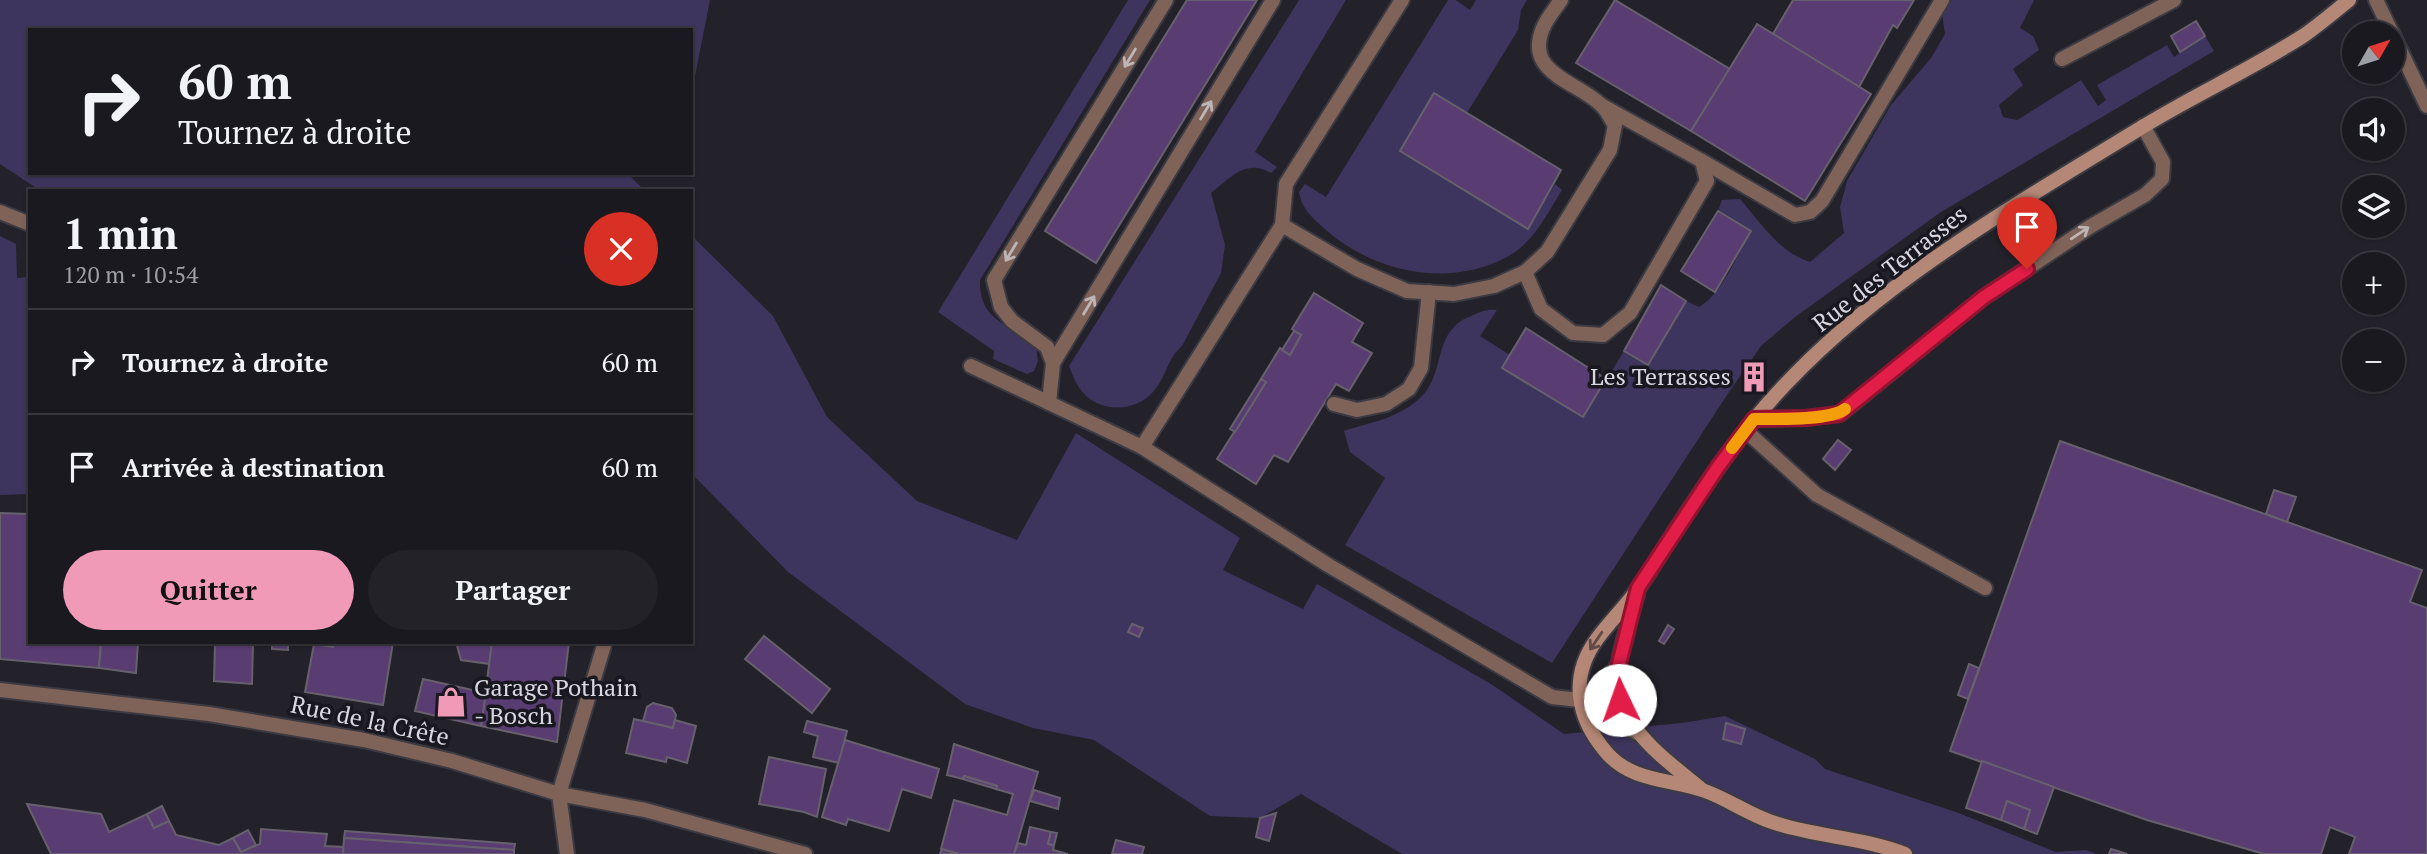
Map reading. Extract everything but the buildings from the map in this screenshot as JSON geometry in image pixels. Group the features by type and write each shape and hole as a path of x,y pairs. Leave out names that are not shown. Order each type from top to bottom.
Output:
{"street":[{"path":"1053,363 1047,347 1012,321 1001,307 994,280 1166,0"},
{"path":"1049,403 1053,363 1273,0"},
{"path":"1142,447 1282,225 1286,184 1402,0"},
{"path":"1561,0 1543,28 1539,47 1542,61 1562,79 1602,106 1795,215 1810,212 1822,201 1942,0"},
{"path":"2062,59 2174,0"},
{"name":"Rue des Terrasses","path":"1905,854 1775,824 1704,791 1639,776 1608,754 1587,723 1579,700 1581,669 1594,643 1638,588 1718,467 1750,425 1795,375 1846,327 1929,261 2011,207 2143,126 2304,35 2348,0"},
{"path":"2376,0 2386,21"},
{"path":"2405,60 2427,106"},
{"path":"1282,225 1357,269 1407,291 1454,294 1494,286 1525,272 1547,252 1610,150 1615,125 1602,106"},
{"path":"1750,425 1839,414 1984,297 2091,226 2145,195 2162,179 2163,162 2143,126"},
{"path":"1525,272 1541,309 1573,333 1603,335 1630,313 1707,181 1702,161"},
{"path":"0,212 28,223"},
{"path":"1334,404 1357,410 1386,404 1409,389 1421,368 1429,292"},
{"path":"971,366 1142,447 1328,565 1540,690 1561,700 1579,700 1637,733"},
{"path":"1750,425 1817,495 1985,588"},
{"name":"Rue des Terrasses","path":"1638,588 1619,664 1620,700 1637,733 1704,791"},
{"path":"567,854 559,794 604,644"},
{"path":"1579,700 1599,688 1619,664"},
{"name":"Rue de la Crête","path":"0,690 209,714 364,740 452,761 559,794 645,810 805,854"}],"shaded area":[{"path":"0,0 710,0 693,86 693,28 28,28 28,175 629,175 643,189 38,189 0,164"},
{"path":"1128,0 1150,0 980,280 984,305 990,313 1036,346 1038,361 1034,371 1027,374 993,359 994,351 938,312"},
{"path":"1299,0 1346,0 1255,152 1277,167 1271,173 1262,169 1246,169 1232,176 1211,193 1225,245 1221,273 1182,346 1153,392 1136,404 1125,407 1104,406 1085,395 1069,366"},
{"path":"1448,0 1456,0 1470,10 1476,0 1527,0 1521,10 1518,30 1467,113 1434,94 1400,151 1527,229 1555,184 1562,190 1531,237 1505,258 1483,267 1459,272 1412,271 1388,265 1345,244 1309,213 1299,192 1305,184 1326,197"},
{"path":"1940,0 2034,0 2020,28 2033,36 2039,50 2013,69 2023,85 1999,105 2003,117 2017,120 2081,80 2098,106 2106,100 2097,85 2167,45 2174,57 2205,36 2214,51 1941,212 1795,317 1761,346 1552,663 1345,545 1385,478 1350,452 1344,431 1395,414 1422,396 1434,375 1450,331 1459,323 1481,312 1497,310 1480,336 1510,355 1503,368 1584,416 1624,351 1648,365 1686,301 1699,307 1722,284 1751,231 1718,211 1722,200 1740,199 1780,244 1810,262 1844,233 1840,207 1847,181 1891,105 1931,58 1945,34"},
{"path":"0,236 16,244 17,278 28,277 28,494 0,495"},
{"path":"693,237 773,316 827,417 917,501 1017,540 1076,433 1240,538 1223,570 1303,609 1317,584 1491,684 1564,734 1682,723 1725,716 1815,759 1825,769 1956,812 2056,852 2086,850 2097,854 1402,854 1301,794 1260,818 1210,816 1094,740 1033,728 965,704 788,572 693,475"}],"slow traffic":[{"path":"1732,448 1754,419 1806,418 1839,414 1845,409"}],"place":[{"name":"Les Terrasses","path":"1754,377"},
{"name":"Garage Pothain - Bosch","path":"451,702"}],"route":[{"path":"1620,700 1619,664 1638,588 1718,467 1754,419 1839,414 1984,297 2027,269"}]}
